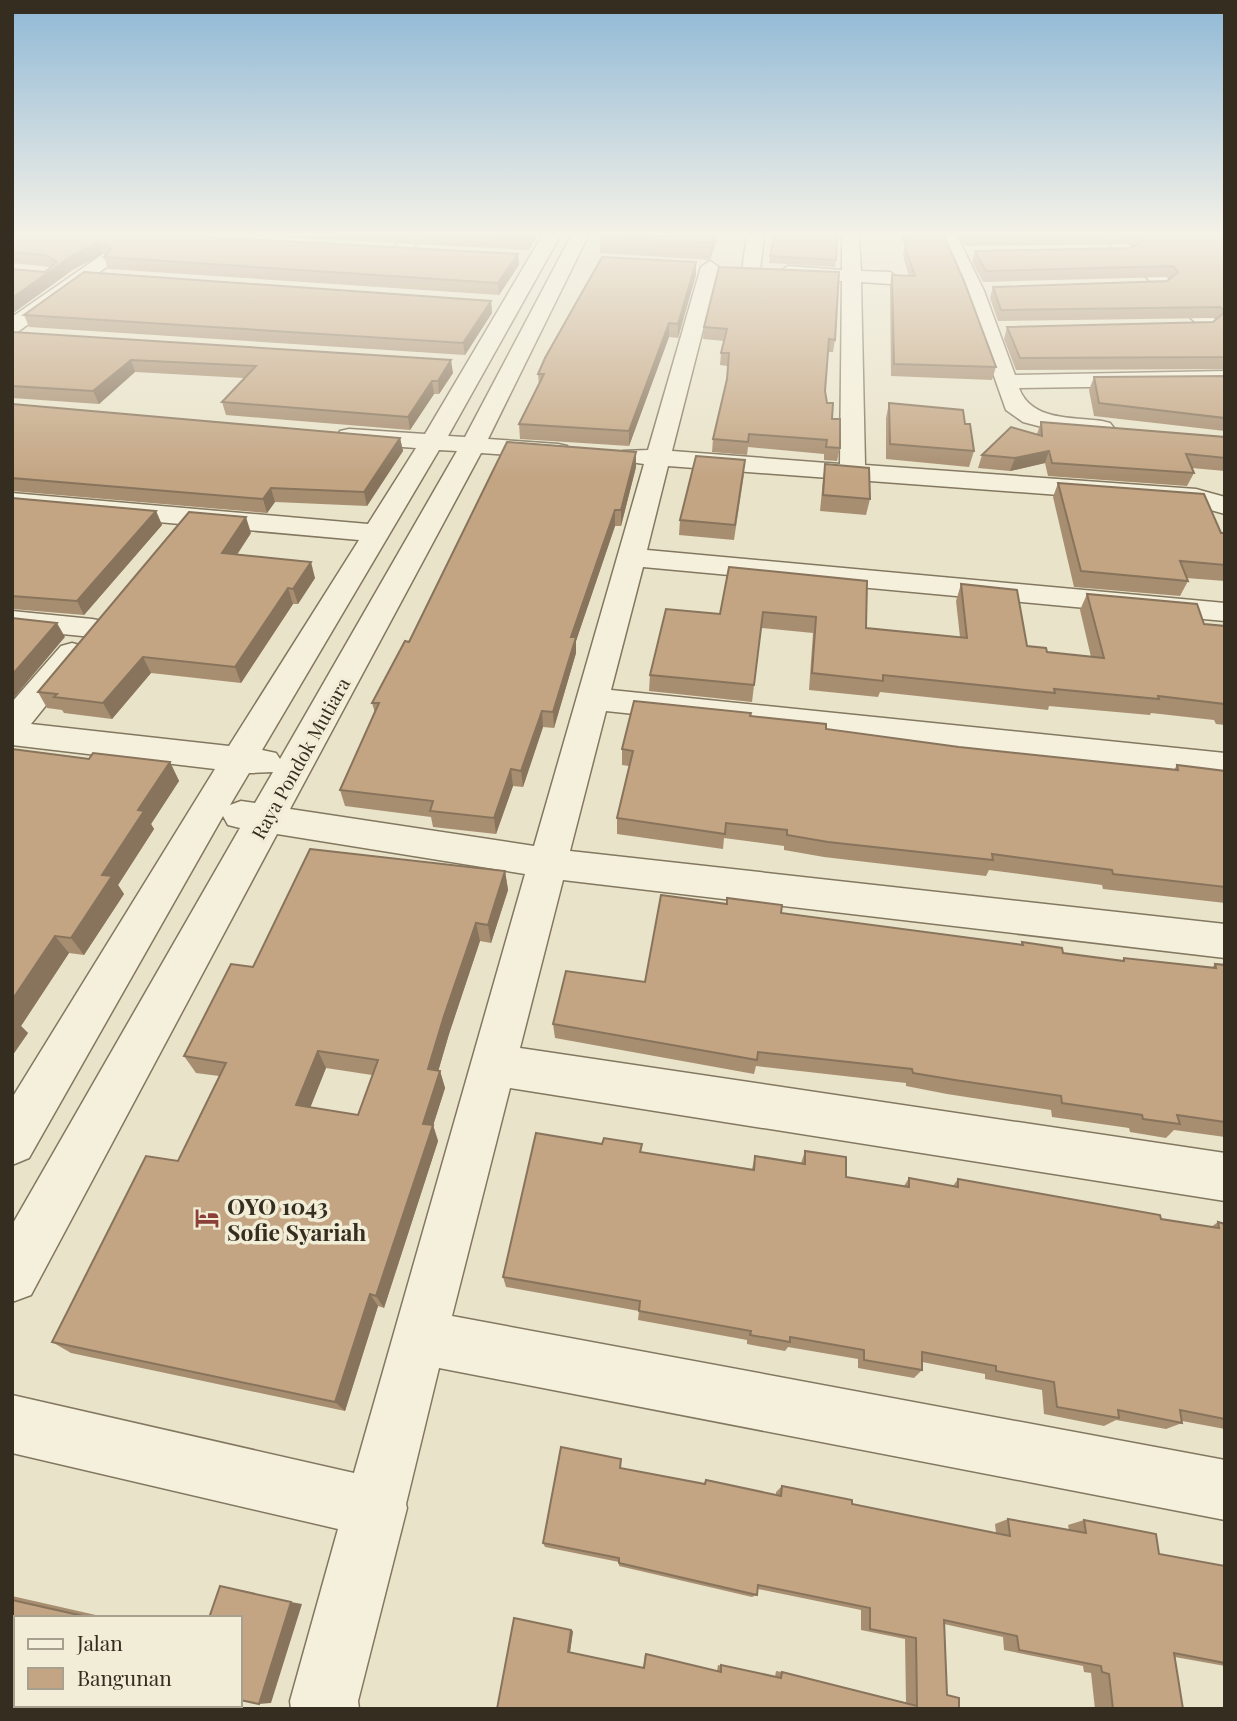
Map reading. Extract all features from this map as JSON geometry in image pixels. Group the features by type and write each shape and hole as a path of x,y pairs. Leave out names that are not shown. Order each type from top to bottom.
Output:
{"street":[{"path":"12,327 27,316"},
{"name":"Raya Pondok Mutiara","path":"12,1142 208,810 437,434 459,364 490,316"},
{"name":"Raya Pondok Mutiara","path":"12,1276 477,437 530,316"},
{"path":"325,1709 324,1701 377,1508 419,1338 658,458 691,316"},
{"path":"853,316 853,472"},
{"path":"988,316 996,330 1006,382 1014,405 1031,417 1050,422 1130,431"},
{"path":"1198,316 1225,340"},
{"path":"1181,325 1208,325"},
{"path":"12,335 37,337"},
{"path":"1006,382 1225,378"},
{"path":"323,433 437,434 579,452"},
{"path":"605,454 1196,497 1225,506"},
{"path":"12,501 377,533"},
{"path":"160,547 186,517"},
{"path":"631,556 1225,612"},
{"path":"12,620 101,618 12,724"},
{"path":"593,699 1225,765"},
{"path":"12,733 295,765"},
{"path":"208,810 548,863 1225,941"},
{"path":"494,1065 1225,1177"},
{"path":"419,1338 1225,1490"},
{"path":"12,1424 377,1508"}],"building":[{"path":"45,316 481,316 463,343"},
{"path":"569,316 680,316 678,324 669,323 629,431 519,424 544,374 538,374"},
{"path":"707,316 836,316 835,340 829,339 825,391 827,403 833,403 832,419 840,419 840,448 826,447 827,440 749,434 748,442 713,439 727,379 729,353 721,353 727,329 704,327"},
{"path":"893,316 977,316 996,367 894,364"},
{"path":"1220,316 1225,316 1225,357 1020,358 1007,327 1213,322"},
{"path":"12,332 451,360 438,381 432,381 408,417 222,402 256,366 131,360 93,391 12,386"},
{"path":"1225,376 1225,418 1099,403 1094,377"},
{"path":"889,403 963,410 965,424 970,424 974,451 890,444"},
{"path":"12,404 400,438 364,492 271,488 263,499 12,478"},
{"path":"1041,422 1225,437 1225,458 1186,454 1194,473 1052,463 1049,451 1015,458 982,455 1011,427 1042,436"},
{"path":"507,442 636,452 621,510 615,510 571,637 576,637 553,712 542,711 521,771 511,769 494,818 430,811 433,801 340,790 379,703 372,703 405,641 409,642"},
{"path":"696,456 745,460 735,525 680,520"},
{"path":"825,464 869,468 870,499 823,495"},
{"path":"1058,483 1204,494 1221,533 1225,533 1225,565 1180,561 1188,581 1081,571"},
{"path":"12,498 156,511 77,601 12,596"},
{"path":"189,512 246,517 222,553 311,562 293,589 288,588 235,667 143,657 103,703 54,697 57,694 38,692"},
{"path":"729,567 867,581 866,628 967,638 961,584 1017,590 1027,646 1046,648 1047,652 1104,658 1087,594 1197,604 1204,624 1225,626 1225,704 1158,696 1159,699 1054,689 1055,693 883,675 883,681 812,673 816,617 763,612 754,685 650,675 666,609 720,614"},
{"path":"12,618 57,623 12,675"},
{"path":"634,701 751,713 750,716 826,724 826,729 959,747 1178,770 1177,765 1225,771 1225,887 1113,874 1112,870 992,854 993,860 828,842 787,835 787,830 726,823 725,834 617,818 633,751 622,749"},
{"path":"12,749 89,759 93,753 170,762 138,810 144,811 102,875 112,876 71,938 55,936 12,1000"},
{"path":"310,849 505,871 488,925 476,923 444,1016 428,1069 440,1071 423,1124 433,1125 376,1296 370,1294 335,1402 52,1342 146,1156 178,1161 226,1063 184,1056 231,964 253,967","holes":["318,1051 378,1060 358,1115 296,1105"]},
{"path":"661,895 727,904 727,898 782,905 781,913 1023,945 1022,942 1062,948 1063,953 1124,961 1124,958 1216,968 1215,964 1225,965 1225,1122 1177,1115 1180,1124 1143,1119 1142,1115 1062,1103 1061,1096 913,1073 912,1069 758,1052 757,1060 553,1024 566,971 645,982"},
{"path":"536,1133 602,1144 604,1138 642,1144 640,1152 754,1170 755,1156 805,1164 805,1151 846,1157 846,1177 909,1187 909,1178 958,1187 958,1179 1160,1215 1161,1219 1219,1228 1218,1222 1225,1224 1225,1419 1180,1410 1182,1423 1118,1410 1119,1418 1057,1407 1054,1382 996,1371 996,1366 922,1352 922,1370 864,1360 864,1350 790,1337 790,1342 750,1335 751,1331 639,1311 640,1301 503,1277"},
{"path":"561,1447 621,1459 620,1468 705,1484 706,1480 781,1496 782,1486 852,1500 852,1504 1010,1536 1008,1519 1086,1533 1084,1520 1156,1534 1159,1554 1225,1566 1225,1663 1174,1653 1183,1709 1113,1709 1109,1674 1102,1672 1101,1666 1019,1650 1017,1636 944,1620 947,1695 959,1698 959,1709 497,1709 514,1618 571,1630 568,1652 644,1668 646,1654 721,1672 721,1665 781,1678 782,1672 917,1706 916,1638 870,1629 870,1608 758,1585 757,1595 619,1563 619,1558 543,1543"},
{"path":"220,1586 291,1602 259,1704 242,1700 242,1616 210,1616"},
{"path":"12,1600 83,1616 14,1616 14,1707 101,1707 100,1709 12,1709"}],"place":[{"name":"OYO 1043 Sofie Syariah","path":"207,1218"}]}
